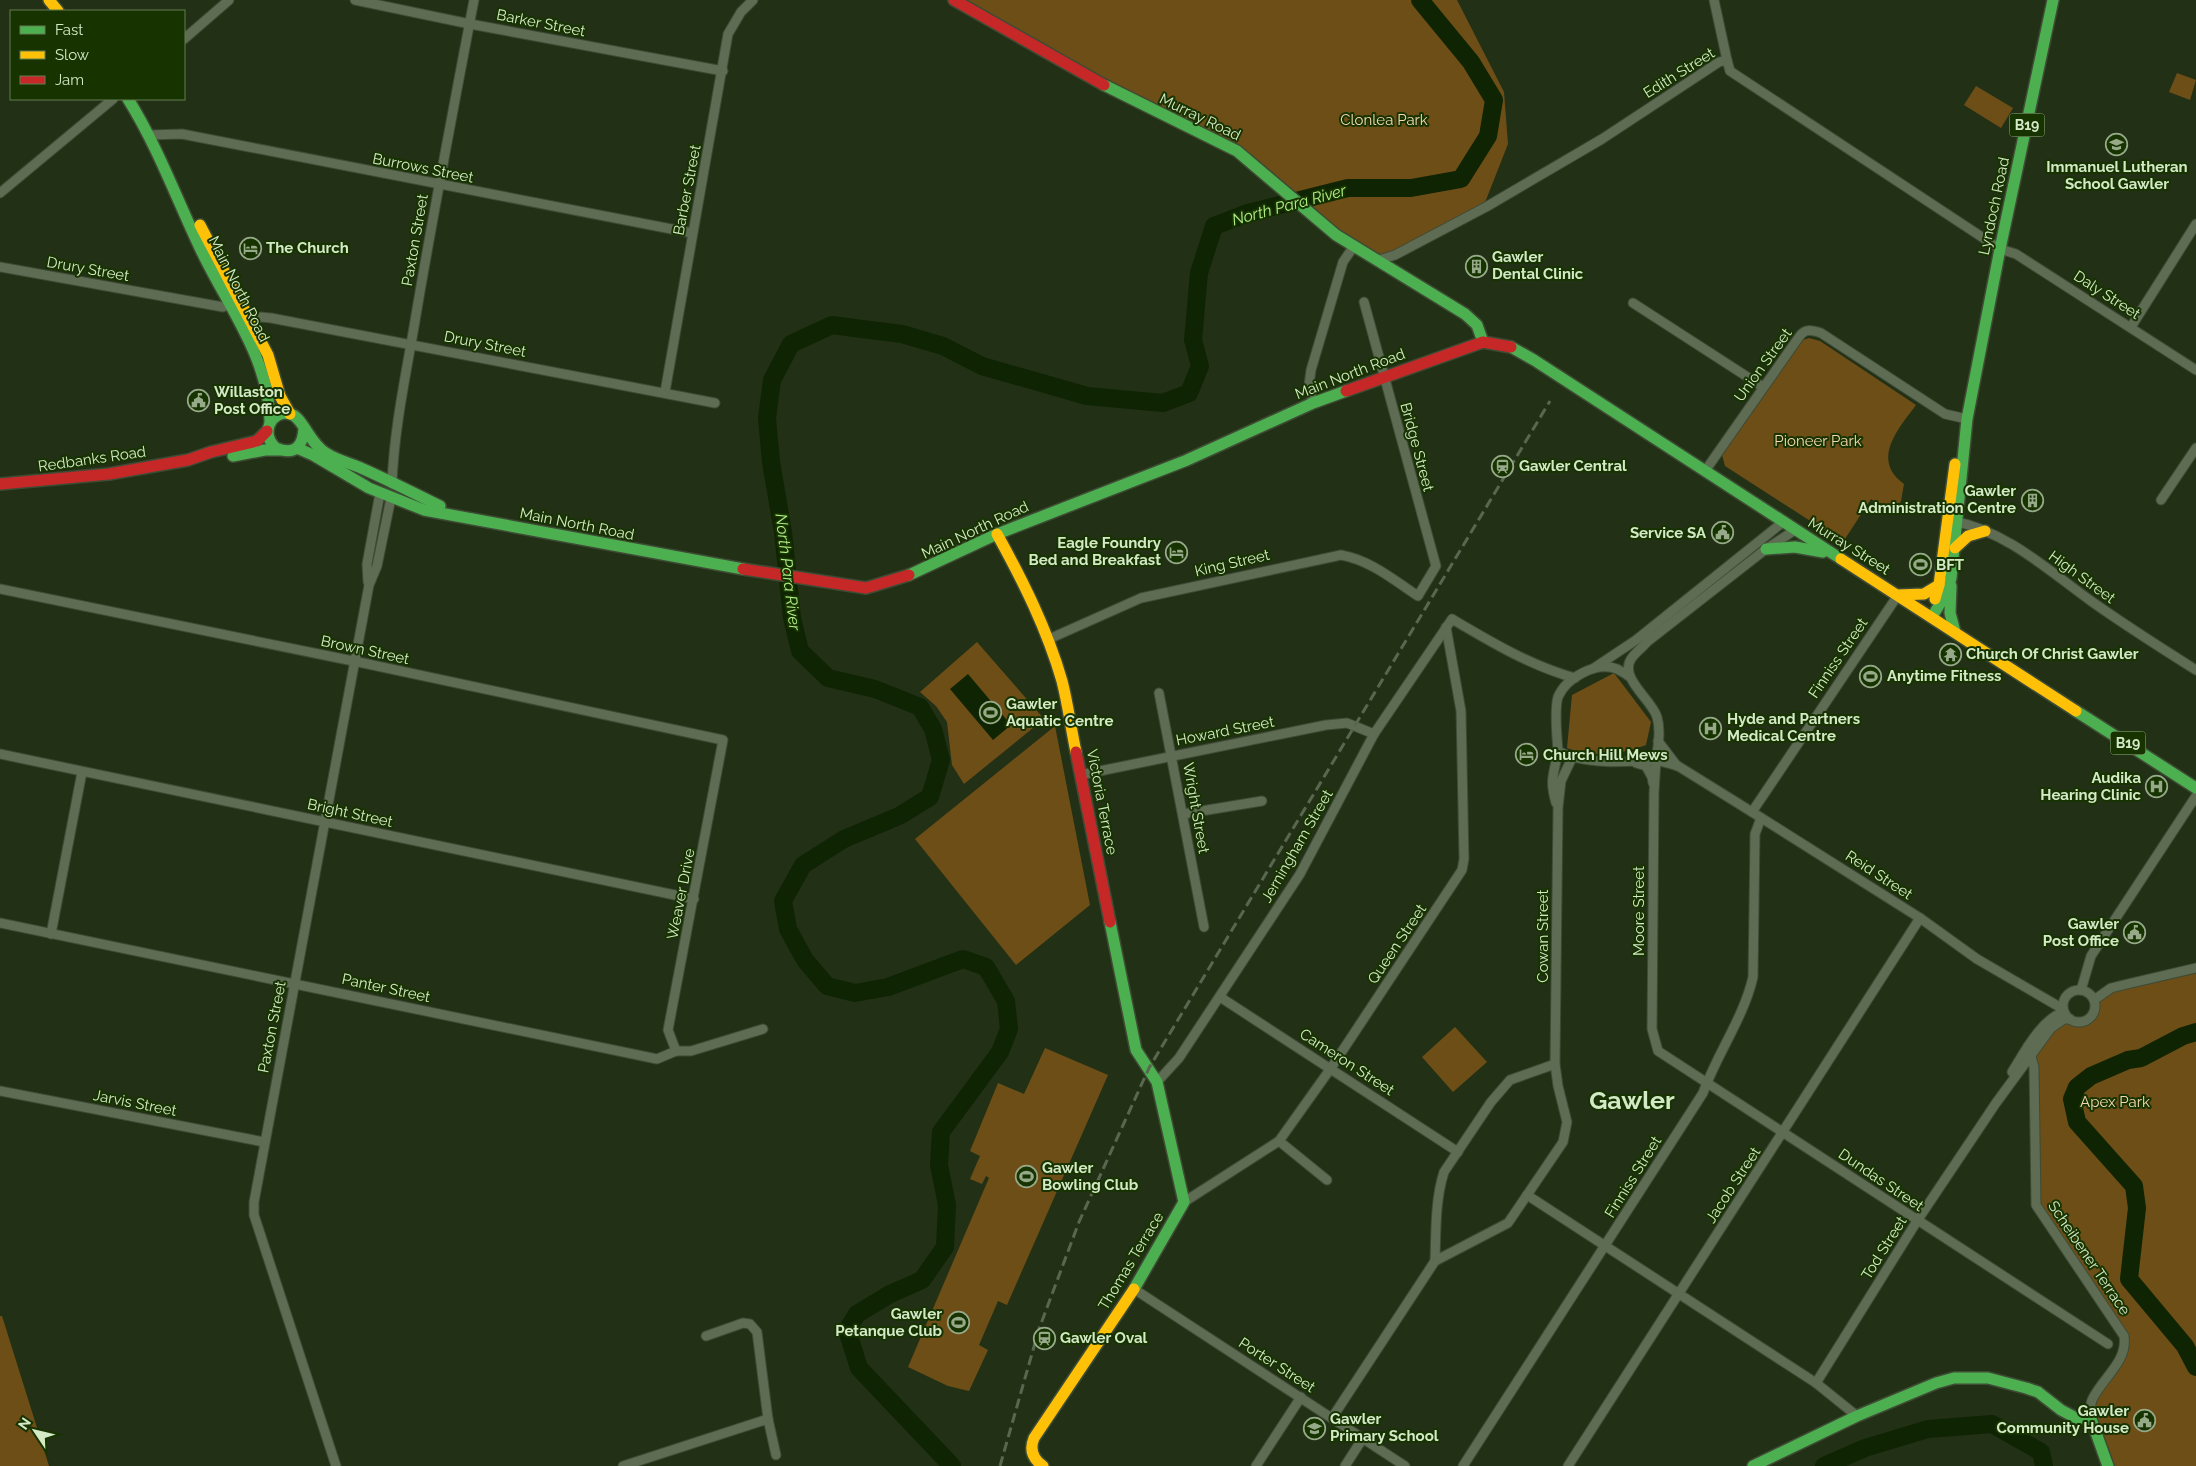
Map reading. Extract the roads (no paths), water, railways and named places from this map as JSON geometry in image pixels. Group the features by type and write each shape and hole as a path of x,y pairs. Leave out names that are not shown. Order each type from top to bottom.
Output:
{"main road":[{"path":"49,0 57,10"},
{"name":"Murray Road","path":"954,0 1126,97 1225,143 1250,160 1274,183 1336,235 1380,260 1465,314 1477,325 1483,342"},
{"name":"Lyndoch Road","path":"1929,615 1937,595 1952,521 1967,419 2000,249 2053,0"},
{"name":"Main North Road","path":"129,100 168,173 218,257 251,321 268,355 281,399 290,414"},
{"name":"Main North Road","path":"168,173 174,192 259,361 271,400 269,427"},
{"path":"218,257 216,266 231,296 232,301 229,304"},
{"path":"251,321 248,325 249,330 262,359 265,377"},
{"name":"Murray Street","path":"1483,342 1497,341 1510,345 2196,788"},
{"name":"Main North Road","path":"297,448 313,454 336,470 380,493 424,510 455,514 811,581 866,588 900,579 934,565 998,534 1187,460 1313,403 1483,342"},
{"path":"290,414 299,419 304,428 304,437 297,448 288,452 279,450 271,444 269,427 279,415 290,414"},
{"name":"Redbanks Road","path":"0,484 110,474 188,460 211,452 256,441 269,427"},
{"name":"Main North Road","path":"304,428 313,442 329,455 455,514"},
{"name":"Redbanks Road","path":"188,460 212,461 265,450 279,450"},
{"path":"329,455 346,468 385,488 392,498"},
{"name":"Lyndoch Road","path":"1929,615 1947,592 1951,578 1954,548 1952,521"},
{"path":"1954,548 1972,533 1985,531"},
{"name":"Victoria Terrace","path":"998,534 1025,583 1049,639 1069,710 1080,775 1136,1050 1157,1082"},
{"path":"1766,549 1781,546 1798,546 1834,555"},
{"name":"B19","path":"1951,578 1950,613 1955,632"},
{"path":"1898,595 1924,594 1939,584"},
{"path":"1157,1082 1184,1202"},
{"name":"Thomas Terrace","path":"1043,1466 1033,1454 1032,1442 1034,1438 1134,1289 1184,1202"},
{"path":"1753,1466 1857,1416 1936,1383 1954,1378 1979,1377 1998,1380 2038,1392 2061,1410 2078,1419 2090,1416 2108,1466"}],"street":[{"path":"185,37 229,0"},
{"name":"Barker Street","path":"355,0 470,24 723,71"},
{"name":"Paxton Street","path":"392,484 393,456 411,344 438,185 474,0"},
{"name":"Barber Street","path":"665,392 728,34 741,12 753,0"},
{"path":"1714,0 1727,60"},
{"name":"Edith Street","path":"1380,260 1395,255 1502,198 1602,139 1719,62 1727,60 1730,71 2000,249"},
{"path":"0,193 111,100"},
{"name":"Burrows Street","path":"148,135 182,134 692,233"},
{"path":"2131,327 2196,224"},
{"path":"1313,403 1309,385 1311,370 1344,262 1354,246"},
{"name":"Daly Street","path":"2000,249 2016,254 2196,370"},
{"name":"Drury Street","path":"0,267 223,307 229,304"},
{"name":"Bridge Street","path":"1364,302 1436,566 1418,596"},
{"path":"1632,303 1763,387"},
{"name":"Drury Street","path":"251,321 261,317 271,318 715,402"},
{"name":"Union Street","path":"1704,471 1801,333 1814,330 1945,414 1967,419"},
{"path":"2161,500 2196,448"},
{"name":"Paxton Street","path":"378,477 386,469 393,456"},
{"name":"Paxton Street","path":"369,585 367,564 380,493"},
{"name":"Paxton Street","path":"336,1466 254,1215 254,1202 369,585 377,566 392,498"},
{"path":"1763,509 1769,519 1768,534"},
{"name":"High Street","path":"1952,521 1973,525 2005,541 2058,575 2131,629 2196,670"},
{"path":"1783,522 1636,640 1568,683 1558,699 1558,751 1572,758 1631,762 1656,760 1658,728 1654,710 1630,677 1628,667 1631,659 1647,642 1766,549 1795,530"},
{"name":"King Street","path":"1049,639 1141,598 1341,555 1355,557 1367,562 1418,596"},
{"name":"Brown Street","path":"0,590 723,740"},
{"name":"Finniss Street","path":"1752,812 1898,595"},
{"name":"Jerningham Street","path":"1157,1082 1179,1058 1300,874 1374,734 1452,619 1489,640 1557,673 1575,678"},
{"name":"Queen Street","path":"1184,1202 1278,1141 1331,1068 1462,870 1464,859 1461,711 1446,627"},
{"path":"1592,669 1613,668 1630,677"},
{"name":"Wright Street","path":"1159,693 1204,927"},
{"name":"Howard Street","path":"1080,775 1326,725 1347,723 1374,734"},
{"name":"Weaver Drive","path":"676,1051 668,1030 723,740"},
{"name":"Reid Street","path":"1658,740 1678,766"},
{"name":"Cowan Street","path":"1558,751 1552,772 1552,787 1558,808"},
{"name":"Bright Street","path":"0,754 694,899"},
{"name":"Cowan Street","path":"1435,1261 1508,1223 1563,1142 1566,1131 1567,1122 1558,1086 1556,1064 1558,808 1561,781 1572,758"},
{"name":"Reid Street","path":"1656,760 1678,766 1920,918 1977,959 2066,1013"},
{"name":"Moore Street","path":"1652,1029 1654,793 1656,760"},
{"name":"Moore Street","path":"1631,762 1646,766 1652,777 1654,793"},
{"path":"51,934 82,772"},
{"path":"2081,990 2091,956 2196,796"},
{"path":"1183,814 1262,801"},
{"name":"Finniss Street","path":"1463,1466 1703,1093 1750,992 1753,977 1755,834 1762,818"},
{"name":"Jacob Street","path":"1568,1466 1920,918"},
{"name":"Panter Street","path":"0,924 657,1059 676,1051 691,1051 763,1029"},
{"path":"2094,1000 2111,988 2123,984 2196,968"},
{"path":"2076,990 2081,990 2088,993 2094,1000 2094,1009 2088,1019 2078,1022 2066,1013 2066,997 2076,990"},
{"name":"Cameron Street","path":"1220,997 1458,1152"},
{"name":"Tod Street","path":"1816,1383 1917,1221 1996,1104 2029,1051 2051,1028 2064,1019 2066,1013"},
{"name":"Dundas Street","path":"1652,1029 1658,1051 2108,1344"},
{"name":"Scheibener Terrace","path":"2029,1051 2034,1067 2036,1205 2124,1336 2123,1355 2092,1401 2090,1416"},
{"path":"1332,1418 1435,1261 1441,1181 1444,1172 1492,1102 1510,1080 1556,1064"},
{"name":"Jarvis Street","path":"0,1091 264,1142"},
{"path":"1278,1141 1327,1180"},
{"path":"1526,1195 1678,1296 1816,1383 1857,1416"},
{"name":"Porter Street","path":"1134,1289 1405,1466"},
{"path":"706,1336 743,1324 750,1324 757,1332 768,1419 776,1456"},
{"path":"1256,1466 1301,1397"},
{"path":"623,1466 768,1419"},
{"path":"1345,1466 1363,1438"}],"waterway":[{"name":"North Para River","path":"952,1466 859,1368 847,1330 857,1314 890,1294 922,1280 945,1247 947,1205 939,1165 941,1132 1000,1052 1009,1029 1006,1001 986,967 963,959 888,987 855,993 827,986 805,960 788,929 783,901 803,865 844,839 899,816 930,797 941,760 933,729 920,707 875,689 828,678 800,651 792,618 783,532 771,462 767,418 772,380 791,344 832,325 902,334 943,346 982,366 1087,396 1163,403 1189,393 1200,366 1193,340 1199,273 1214,226 1248,213 1348,188 1411,188 1461,179 1488,136 1494,100 1471,62 1420,0"},
{"path":"2196,1032 2183,1036 2141,1058 2128,1060 2091,1076 2077,1087 2072,1099 2077,1122 2134,1186 2137,1208 2129,1279 2185,1346 2196,1367"},
{"path":"1824,1466 1865,1448 1928,1429 1992,1424 2041,1452 2044,1466"}],"railway":[{"path":"1000,1466 1039,1329 1079,1222 1149,1068 1550,401"}],"place":[{"name":"Immanuel Lutheran School Gawler","path":"2117,144"},
{"name":"The Church","path":"250,248"},
{"name":"Gawler Dental Clinic","path":"1476,266"},
{"name":"Willaston Post Office","path":"198,401"},
{"name":"Gawler Central","path":"1503,466"},
{"name":"Gawler Administration Centre","path":"2032,500"},
{"name":"Service SA","path":"1722,533"},
{"name":"Eagle Foundry Bed and Breakfast","path":"1177,552"},
{"name":"BFT","path":"1920,565"},
{"name":"Church Of Christ Gawler","path":"1950,654"},
{"name":"Anytime Fitness","path":"1871,676"},
{"name":"Gawler Aquatic Centre","path":"990,713"},
{"name":"Hyde and Partners Medical Centre","path":"1711,728"},
{"name":"Church Hill Mews","path":"1527,755"},
{"name":"Audika Hearing Clinic","path":"2157,787"},
{"name":"Gawler Post Office","path":"2135,933"},
{"name":"Gawler Bowling Club","path":"1026,1177"},
{"name":"Gawler Petanque Club","path":"958,1323"},
{"name":"Gawler Oval","path":"1044,1338"},
{"name":"Gawler Community House","path":"2145,1420"},
{"name":"Gawler Primary School","path":"1314,1428"}],"district":[{"name":"Gawler","path":"1632,1100"}],"park label":[{"name":"Clonlea Park","path":"1384,120"},
{"name":"Pioneer Park","path":"1818,441"},
{"name":"Apex Park","path":"2115,1102"}]}
